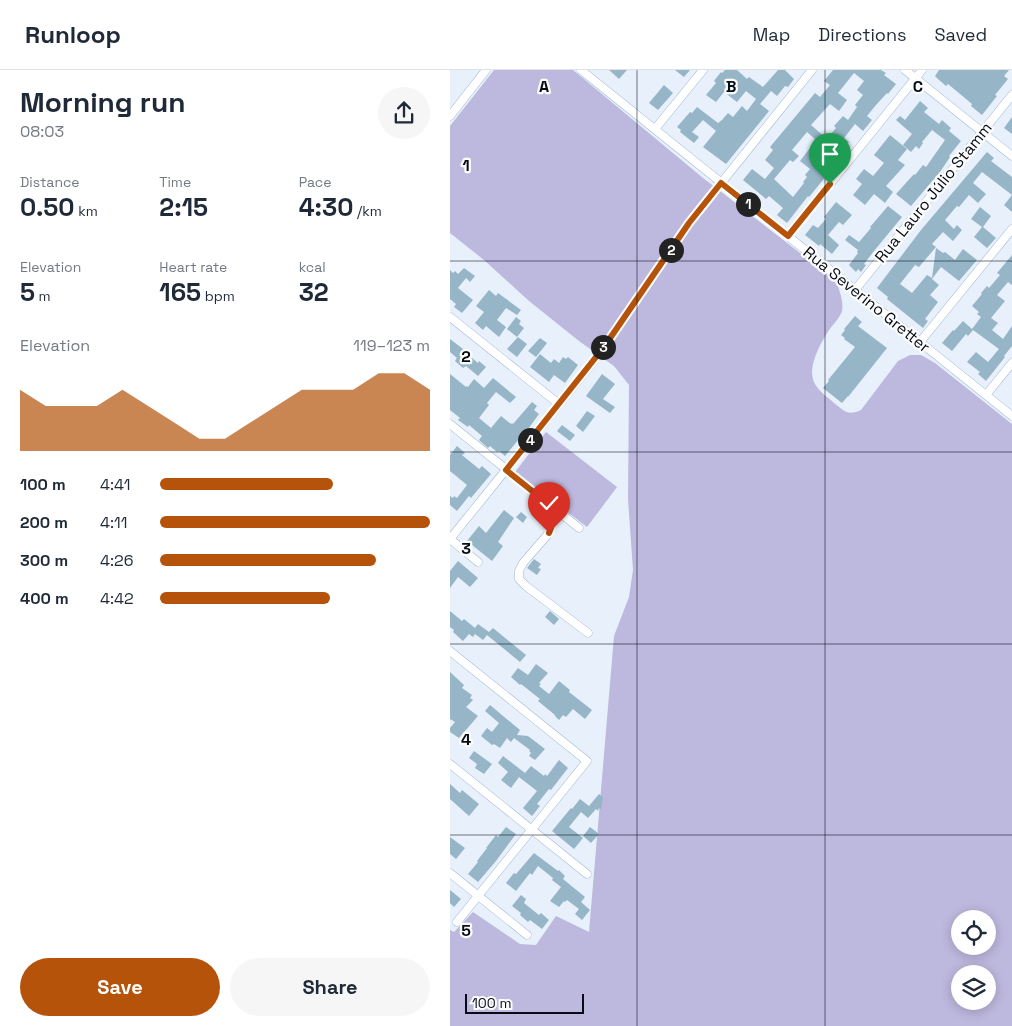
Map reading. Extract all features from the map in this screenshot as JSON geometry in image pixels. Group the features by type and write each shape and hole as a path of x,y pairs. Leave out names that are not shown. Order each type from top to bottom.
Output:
{"street":[{"path":"450,116 486,70"},
{"name":"Rua Severino Gretter","path":"581,70 592,73 655,129 721,183 1012,416"},
{"path":"655,129 703,70"},
{"path":"478,562 450,539 604,347 689,223 812,70"},
{"path":"905,70 1012,156"},
{"path":"788,236 922,70"},
{"name":"Rua Lauro Júlio Stamm","path":"855,290 1012,95"},
{"path":"920,342 1012,229"},
{"path":"450,316 558,404"},
{"path":"986,395 1012,363"},
{"path":"450,424 578,528"},
{"path":"551,506 552,525 549,533 523,563 519,571 519,579 588,633"},
{"path":"450,651 587,761 456,922"},
{"path":"450,764 588,874"},
{"path":"450,872 527,934"}],"shaded area":[{"path":"494,70 573,70 703,178 836,281 842,300 842,311 818,350 812,374 813,381 819,389 837,406 849,413 861,410 898,361 910,355 921,355 935,363 1012,424 1012,1026 450,1026 450,930 454,932 473,912 520,944 536,945 556,916 589,932 614,636 629,597 633,570 628,499 629,385 614,366 529,301 484,260 450,233 450,126"},
{"path":"546,432 617,487 587,527 515,472"}],"building":[{"path":"609,70 627,70 619,79"},
{"path":"675,70 690,70 684,77"},
{"path":"725,70 737,70 747,79 749,77 763,87 778,70 785,70 794,79 777,96 771,91 760,104 769,111 726,164 703,147 716,131 703,120 692,132 699,137 694,143 680,132 681,130 677,127 697,107 718,123 728,113 733,117 742,106 747,111 756,99 746,91 737,102 724,92 716,102 706,95 716,83 714,81"},
{"path":"833,70 881,70 886,73 884,75 896,84 867,116 872,120 863,131 855,124 844,138 849,142 842,151 845,153 787,223 777,215 783,208 769,196 766,199 743,180 752,169 765,179 774,168 765,160 773,150 770,147 815,93 820,97 830,85 824,81","holes":["854,73 864,81 857,90 863,95 855,105 857,107 848,120 843,116 834,126 836,128 827,139 811,125 830,104 839,111 847,100 838,93","807,132 816,140 800,161 810,169 805,175 807,177 804,183 793,197 774,179 790,160 793,162 799,156 792,150"]},
{"path":"939,70 1009,70 1004,76 1008,79 982,115 948,84 946,86 935,76"},
{"path":"664,85 673,93 658,110 649,103"},
{"path":"920,101 928,108 924,112 939,124 942,120 951,128 949,131 961,141 949,156 940,172 911,206 896,194 923,165 926,167 945,140 932,130 919,149 916,146 911,152 903,145 912,134 896,120 900,116 905,120"},
{"path":"1012,117 1012,134 1004,128"},
{"path":"890,135 907,149 898,160 905,165 886,186 893,192 885,203 874,194 865,205 853,195 862,184 856,179 864,169 873,176 884,163 874,155"},
{"path":"987,152 994,158 991,161 1012,177 1012,195 982,172 973,183 986,194 978,203 969,195 945,220 954,229 957,225 962,230 953,241 943,232 932,244 936,247 919,267 915,265 900,284 912,293 927,275 932,278 936,248 955,260 963,249 977,260 959,281 941,267 932,279 939,285 930,295 938,302 925,319 928,321 923,328 887,299 888,297 877,288 921,230"},
{"path":"1012,195 1012,212 1004,205"},
{"path":"836,202 852,215 843,225 839,222 828,235 839,245 832,254 805,235 813,225 818,228"},
{"path":"888,206 902,217 864,264 866,265 861,272 858,269 856,272 849,265 858,253 858,250 845,240 849,235 859,242"},
{"path":"980,207 991,216 983,227 996,238 987,248 974,237 982,227 971,219"},
{"path":"1012,255 1012,285 1008,282 997,295 1005,301 991,318 998,323 992,330 1003,339 1012,326 1012,346 986,381 978,374 980,372 967,362 976,352 988,362 999,349 973,330 968,336 966,334 952,351 942,343 963,321 972,329 981,317 977,314 979,312 972,306 987,286 989,288 1000,275 997,273"},
{"path":"464,268 475,276 470,282 466,278 458,288 473,300 462,313 454,307 456,304 450,299 450,270 458,274"},
{"path":"489,290 496,296 498,293 521,310 517,315 506,308 497,320 506,327 499,337 486,326 483,330 475,323 484,312 476,306"},
{"path":"855,316 862,322 858,326 887,348 842,403 823,388 855,347 841,335"},
{"path":"516,317 521,321 519,324 524,328 517,337 507,329"},
{"path":"518,337 527,344 517,357 507,349"},
{"path":"540,338 547,343 536,357 528,351"},
{"path":"450,339 478,363 479,361 486,367 478,376 466,366 463,368 455,361 457,358 450,352"},
{"path":"540,354 551,363 554,359 559,363 563,357 566,359 568,357 578,365 565,383 554,375 549,382 530,367"},
{"path":"450,374 466,387 474,379 484,388 493,378 516,397 510,403 496,392 487,403 489,405 479,418 491,428 501,416 513,424 532,402 537,406 534,410 539,414 520,440 505,456 490,446 488,448 479,440 482,436 469,425 468,427 458,420 460,418 450,410"},
{"path":"602,374 615,384 603,399 615,407 610,413 586,396"},
{"path":"587,411 595,416 583,432 576,426"},
{"path":"562,425 575,435 570,441 557,431"},
{"path":"457,446 465,453 462,455 479,469 482,466 491,474 471,498 469,496 457,511 450,505 450,496 457,498 467,485 450,471 450,455"},
{"path":"504,510 514,518 498,542 503,546 492,561 467,541 479,526 486,533"},
{"path":"521,512 527,517 523,523 516,517"},
{"path":"534,559 541,564 538,568 541,569 537,575 527,568"},
{"path":"458,561 478,578 470,587 458,577 450,588 450,571"},
{"path":"450,611 462,621 464,619 475,628 478,624 489,632 493,628 526,655 520,662 487,635 483,640 475,634 473,637 469,634 463,641 450,627"},
{"path":"550,611 559,619 554,625 545,617"},
{"path":"536,664 548,673 539,683 541,684 539,686 549,694 559,681 570,690 569,692 592,710 585,719 573,709 566,717 563,715 559,720 538,701 540,699 511,677 518,668 528,675"},
{"path":"450,672 464,685 462,688 472,695 470,698 473,700 466,707 478,716 459,738 450,732 450,728 455,722 450,719"},
{"path":"490,705 520,730 517,735 528,736 545,749 535,760 529,756 530,750 514,738 511,742 507,738 500,748 494,744 492,745 481,736 487,728 492,732 499,723 485,711"},
{"path":"474,751 492,764 484,774 475,768 477,764 469,758"},
{"path":"503,756 525,773 531,766 544,776 545,774 547,776 559,760 568,768 537,804 540,806 532,816 523,808 537,791 519,777 511,788 501,780 508,772 498,763"},
{"path":"450,784 460,793 462,790 479,804 469,816 450,799"},
{"path":"599,794 603,797 601,810 599,808 598,811 596,809 588,818 581,812 569,827 583,838 574,849 552,831 580,799 589,806"},
{"path":"506,827 516,834 478,882 468,874 496,835 498,837"},
{"path":"590,827 599,834 591,843 583,836"},
{"path":"450,837 465,848 456,859 450,854"},
{"path":"534,853 559,870 565,876 563,879 585,897 581,902 590,910 582,920 575,914 579,909 567,900 559,907 550,901 561,887 538,866 516,891 506,883"},
{"path":"450,890 461,899 454,907 450,903"},
{"path":"521,895 526,899 524,903 549,920 542,929 530,920 528,922 512,906"}],"route":[{"path":"549,533 552,525 551,506 506,470 604,347 689,223 721,183 788,236 830,184"}]}
